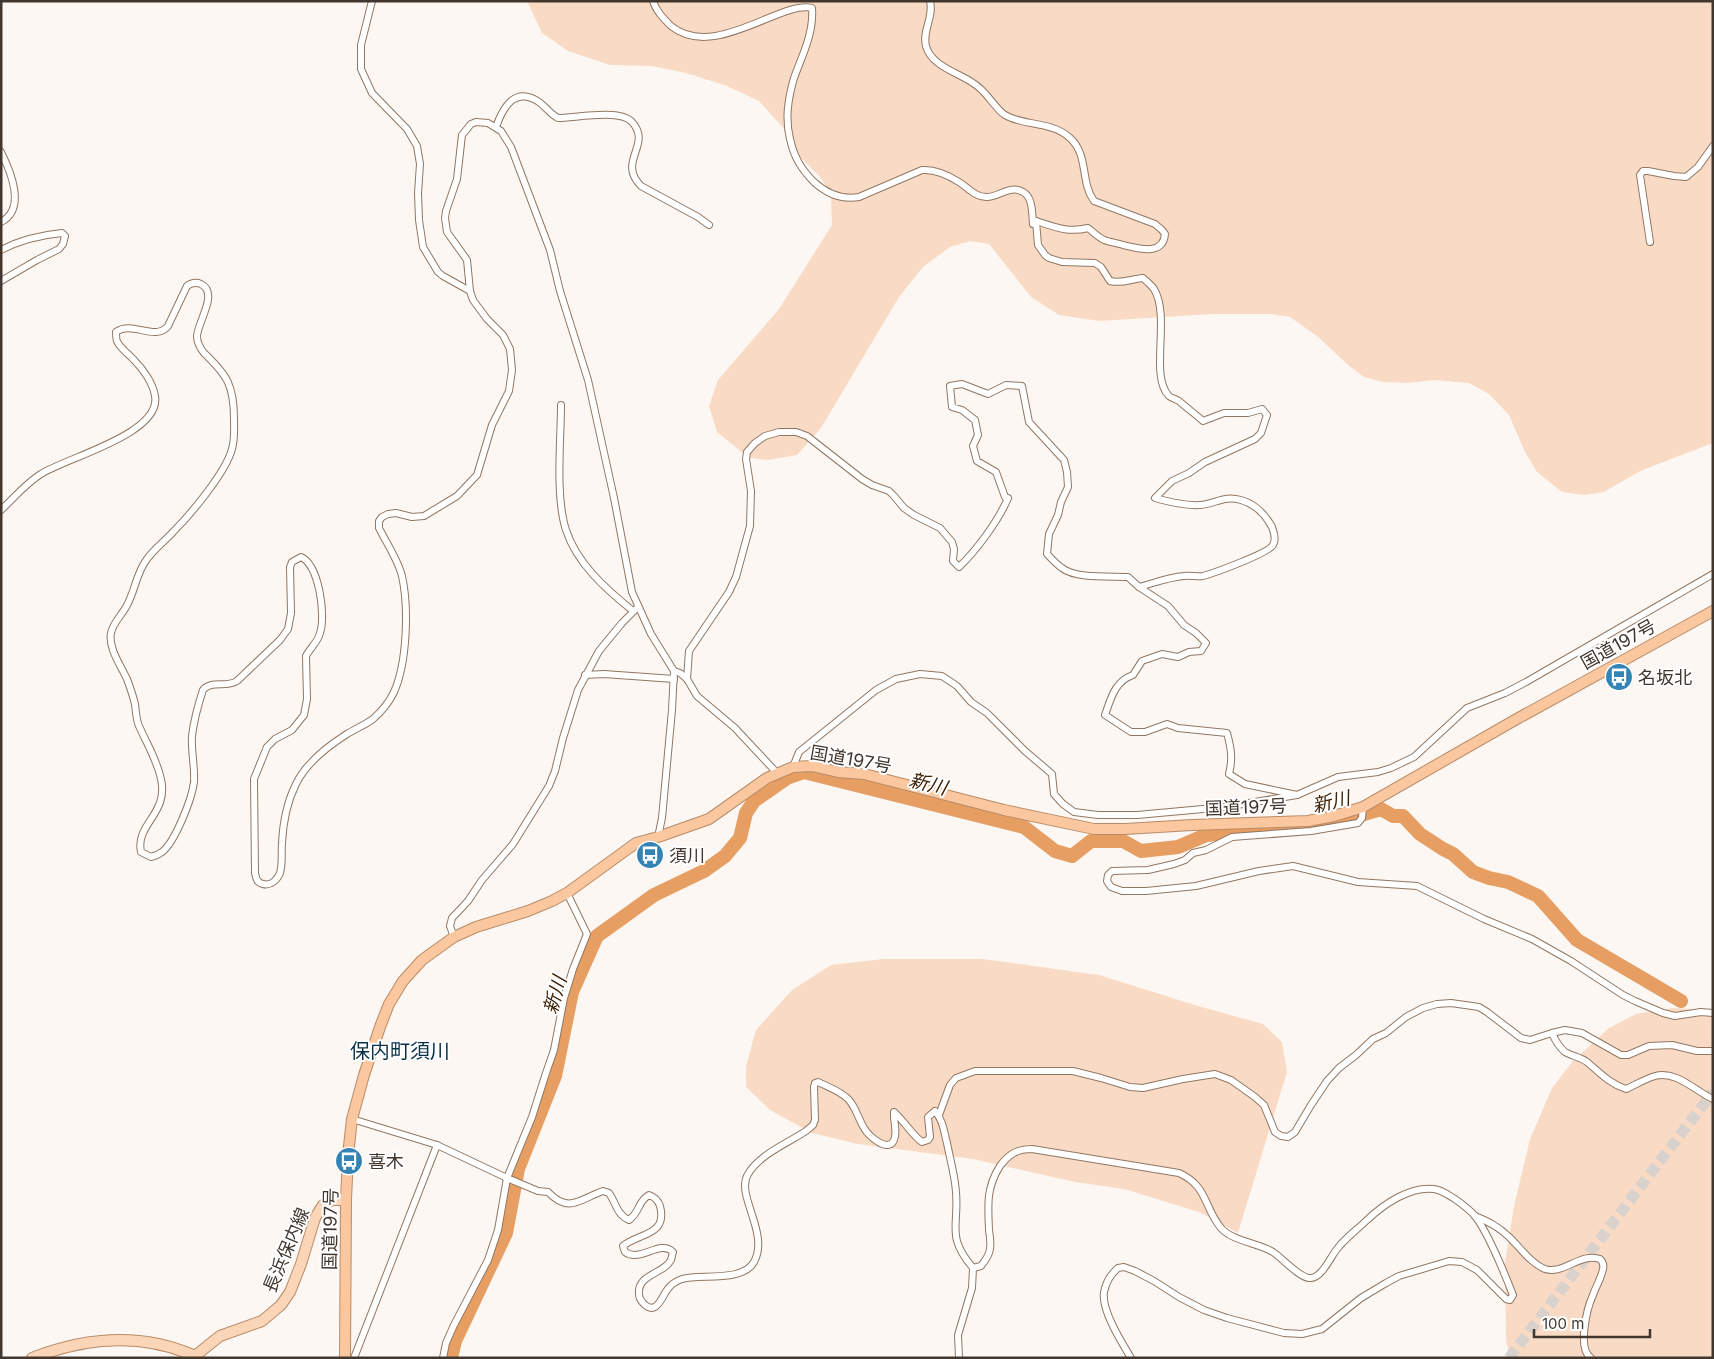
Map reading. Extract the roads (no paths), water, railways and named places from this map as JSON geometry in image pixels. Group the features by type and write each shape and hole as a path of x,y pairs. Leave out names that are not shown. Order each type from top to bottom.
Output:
{"highway":[{"name":"国道197号","path":"345,1358 346,1200 352,1119 364,1075 390,1004 403,982 422,960 454,936 552,901 567,893 636,843 709,819 776,773 793,767 812,766 838,772 864,774 1004,810 1094,829 1126,830 1308,820 1334,816 1363,807 1515,720 1713,611"}],"main road":[{"name":"長浜保内線","path":"32,1358 49,1351 106,1339 161,1344 194,1357 220,1336 262,1321 282,1305 290,1292 315,1218 323,1204 333,1200 346,1200"}],"street":[{"path":"372,1 361,45 360,69 372,93 407,130 417,146 420,164 419,220 423,247 438,272 470,291"},
{"path":"653,1 655,7 666,21 677,30 688,35 732,31 781,11 795,7 807,6 812,8 813,19 805,50 789,96 788,128 792,149 804,172 832,195 850,199 859,197 922,170 932,170 957,180 978,195 985,197 992,197 1007,190 1016,189 1024,192 1028,197 1033,224 1036,221 1055,228 1075,231 1088,228 1103,240 1142,249 1150,250 1159,246 1165,234 1155,224 1094,201 1088,193 1084,162 1080,151 1070,138 1042,124 1011,118 1004,114 974,82 936,61 926,47 924,35 930,16 930,1"},
{"path":"496,127 502,111 511,100 518,97 534,99 553,116 558,118 605,115 629,119 635,126 639,141 631,166 635,180 640,186 698,217 709,225"},
{"path":"1,510 39,474 116,440 138,426 150,414 155,405 155,395 150,382 135,360 117,342 116,332 120,329 128,328 158,333 164,331 187,286 191,283 203,285 208,290 209,297 197,338 202,351 222,370 230,386 234,412 232,448 224,467 210,486 174,532 146,560 126,606 111,630 111,644 131,691 139,726 154,756 161,779 163,794 161,802 140,840 142,852 151,857 163,852 184,814 192,792 194,775 192,751 193,726 203,690 210,684 227,685 237,681 285,634 290,622 291,613 290,567 296,558 306,559 320,594 322,625 318,638 306,656 306,708 301,720 292,730 275,739 266,747 253,786 256,879 265,885 272,884 280,872 285,819 292,791 299,778 329,746 367,723 382,710 394,692 399,678 406,626 402,574 379,528 379,521 388,514 396,513 412,517 424,516 457,496 477,474 492,425 509,391 512,370 510,349 503,336 478,307 470,291 467,260 447,232 444,218 457,180 462,135 466,129 476,122 488,123 496,127 506,137 511,147 550,250 563,300 588,380 636,609 674,671 662,818 658,837"},
{"path":"1650,242 1640,175 1643,171 1648,171 1686,177 1698,166 1713,146"},
{"path":"1,152 11,172 15,204 6,219 1,222"},
{"path":"1036,221 1038,245 1049,258 1062,262 1095,263 1101,267 1110,281 1119,283 1143,278 1154,289 1160,308 1162,383 1169,396 1177,400 1203,421 1224,413 1248,413 1262,409 1267,415 1260,433 1255,439 1205,462 1172,482 1154,498 1175,503 1201,505 1224,498 1242,500 1262,511 1268,519 1274,531 1274,544 1272,548 1201,576 1171,578 1140,587"},
{"path":"1,250 16,242 51,234 62,233 64,236 63,244 59,249 1,281"},
{"path":"688,680 689,651 729,592 736,577 750,526 751,491 746,459 747,452 755,443 765,436 779,432 796,432 807,436 862,479 888,491 904,508 914,515 940,528 952,542 954,549 953,561 959,567 990,528 1008,498 996,472 977,461 973,446 978,435 976,420 962,410 952,407 950,386 962,384 988,394 1006,385 1022,386 1029,422 1064,460 1067,472 1068,487 1049,534 1047,554 1068,572 1089,576 1128,577 1168,606 1184,625 1206,643 1201,651 1189,652 1178,657 1162,654 1142,661 1133,675 1124,678 1112,694 1105,715 1132,732 1146,732 1167,724 1178,728 1226,733 1232,750 1232,762 1228,774 1245,784 1297,795"},
{"path":"561,405 561,514 566,531 584,562 595,576 636,609"},
{"path":"793,767 799,752 876,690 896,679 920,674 942,676 957,686 971,702 987,713 1025,752 1052,774 1054,794 1074,812 1098,815 1137,815 1226,807 1297,795 1338,777 1378,772 1414,757 1467,708 1505,694 1713,574"},
{"path":"454,936 450,926 452,918 514,844 549,786 578,690 599,651 636,609"},
{"path":"674,671 680,673 688,680 697,696 735,728 776,773"},
{"path":"586,675 604,674 674,679"},
{"path":"1363,807 1362,818 1358,823 1311,831 1232,837 1206,850 1193,853 1185,860 1174,864 1148,870 1112,870 1108,875 1107,881 1111,886 1122,891 1196,886 1259,870 1293,866 1358,882 1417,886 1572,961 1635,1001 1675,1016 1701,1012 1713,1014"},
{"path":"1230,824 1232,837"},
{"path":"443,1358 446,1343 454,1324 488,1260 498,1230 507,1178 535,1108 554,1050 564,998 587,934 567,893"},
{"path":"939,1115 950,1085 956,1078 975,1070 1073,1071 1130,1087 1143,1088 1215,1074 1231,1080 1255,1097 1264,1105 1275,1132 1281,1136 1288,1137 1295,1132 1327,1081 1339,1068 1373,1039 1406,1017 1423,1008 1438,1004 1451,1003 1478,1008 1487,1012 1517,1035 1530,1040 1565,1030 1582,1033 1620,1055 1628,1055 1649,1046 1672,1045 1697,1051 1713,1051"},
{"path":"1552,1033 1558,1045 1566,1052 1586,1061 1618,1086 1626,1089 1655,1076 1666,1075 1689,1084 1713,1100"},
{"path":"352,1119 436,1145 507,1178 538,1191 548,1192 555,1199 567,1204 576,1204 603,1191 609,1193 617,1210 623,1217 629,1220 636,1215 645,1197 649,1195 657,1200 660,1207 658,1226 648,1235 630,1240 623,1246 625,1252 632,1256 663,1248 669,1248 673,1252 671,1260 666,1265 640,1284 639,1296 645,1306 650,1308 657,1306 662,1301 666,1290 677,1280 728,1275 744,1272 751,1267 757,1252 758,1231 745,1190 748,1174 758,1163 813,1125 815,1120 815,1083 818,1082 841,1093 850,1100 864,1129 877,1141 884,1144 889,1145 894,1142 896,1137 894,1112 922,1142 930,1137 928,1117 935,1111 939,1115 945,1134 956,1194 954,1224 956,1241 965,1259 973,1268 972,1288 958,1335 959,1358"},
{"path":"354,1358 436,1145"},
{"path":"973,1268 981,1266 988,1256 990,1247 988,1201 994,1176 1005,1159 1015,1151 1032,1149 1169,1171 1190,1178 1200,1190 1222,1230 1273,1252 1308,1278 1314,1278 1318,1275 1337,1248 1382,1207 1415,1191 1435,1189 1442,1191 1463,1204 1475,1216 1484,1231 1513,1294 1510,1300 1506,1299 1477,1270 1462,1262 1449,1261 1399,1276 1362,1298 1322,1329 1302,1334 1284,1332 1227,1318 1204,1310 1136,1271 1124,1267 1118,1268 1110,1276 1104,1292 1104,1298 1111,1321 1131,1358"},
{"path":"1475,1216 1496,1226 1534,1263 1546,1269 1561,1268 1588,1257 1600,1259 1603,1263 1603,1268 1590,1304 1584,1328 1585,1351 1591,1358"}],"waterway":[{"name":"新川","path":"451,1358 455,1341 506,1233 518,1169 555,1076 572,992 597,936 654,895 704,871 725,856 740,838 746,813 754,801 787,778 804,772 1024,827 1055,851 1072,856 1091,841 1123,841 1141,851 1178,847 1206,835 1311,826 1347,819 1381,809 1393,816 1403,816 1420,834 1453,854 1473,872 1508,882 1538,896 1577,940 1681,1001"}],"tunnel":[{"path":"1509,1358 1713,1092"}],"place":[{"name":"名坂北","path":"1619,677"},
{"name":"須川","path":"650,855"},
{"name":"喜木","path":"349,1161"}],"district":[{"name":"保内町須川","path":"400,1051"}]}
